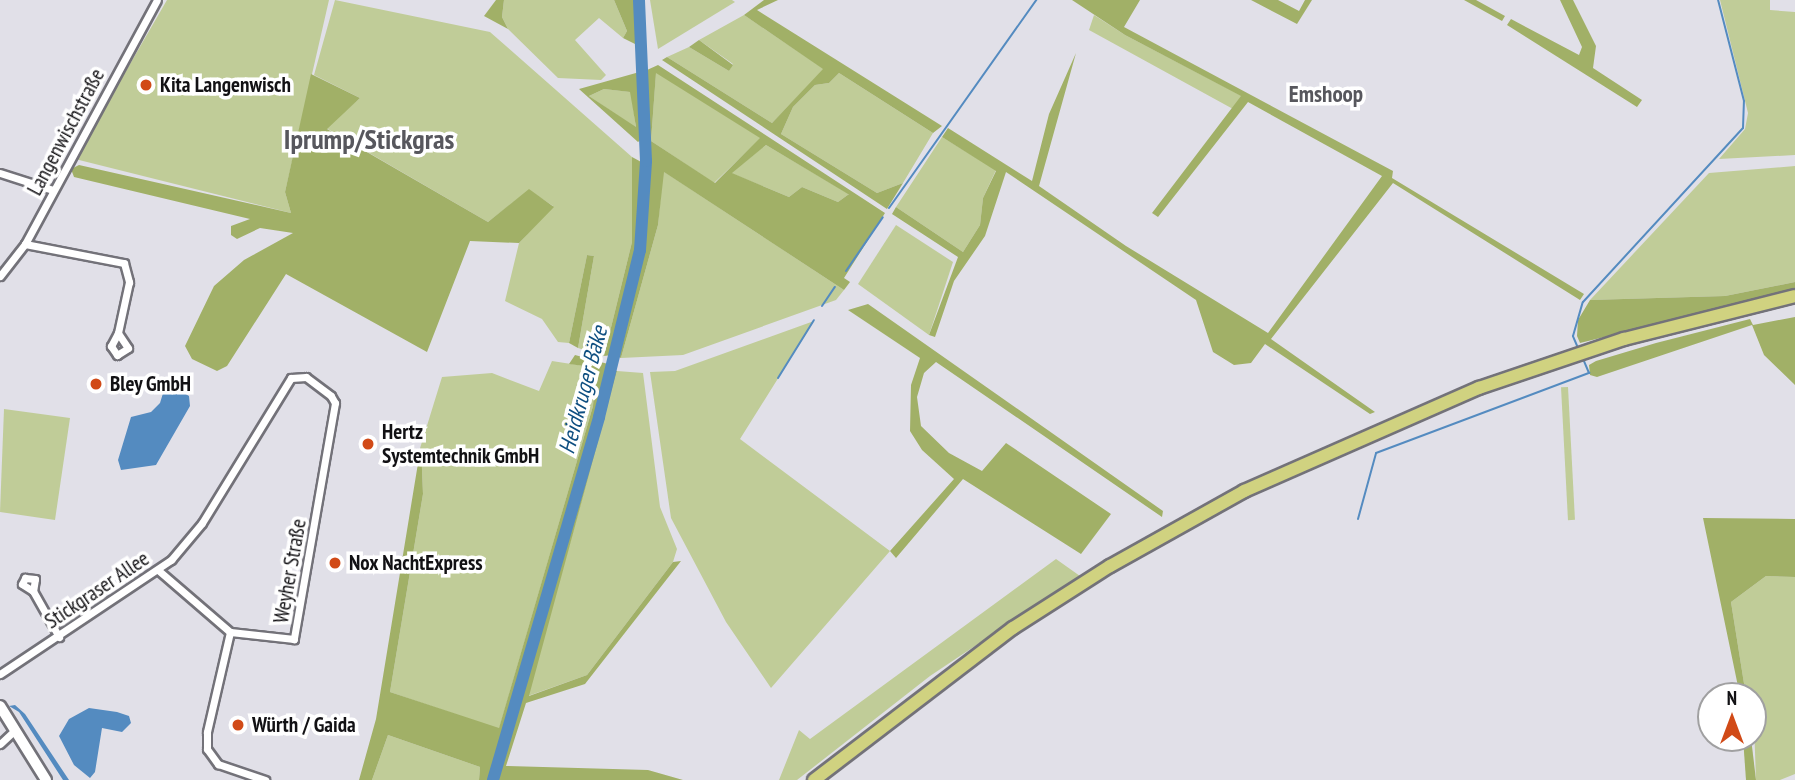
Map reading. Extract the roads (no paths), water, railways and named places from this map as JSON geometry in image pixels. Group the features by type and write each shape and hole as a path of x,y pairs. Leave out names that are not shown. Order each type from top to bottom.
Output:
{"highway":[{"path":"814,780 1013,628 1189,519 1357,438 1573,359 1795,296"},
{"path":"1591,354 1795,304"},
{"path":"826,780 1017,635 1202,522 1385,435 1573,359"}],"main road":[{"path":"2,712 46,780"}],"street":[{"name":"Langenwischstraße","path":"0,276 25,244 157,0"},
{"path":"0,173 53,190"},
{"path":"25,244 124,263 129,282 118,333"},
{"name":"Weyher Straße","path":"230,632 290,641 298,635 335,403 306,377 291,378"},
{"name":"Stickgraser Allee","path":"0,674 159,571 202,523 291,378"},
{"path":"159,571 230,632 206,732 207,749 218,764 265,780"},
{"path":"33,592 59,637"},
{"path":"0,744 14,731"}],"water":[{"path":"174,387 189,396 190,406 156,465 121,470 118,460 131,417 151,412 160,403 164,390"},
{"path":"15,705 25,714 69,780 63,780 19,712 9,706"},
{"path":"89,708 129,716 131,723 122,732 102,728 95,772 90,778 74,765 59,736 69,719"}],"waterway":[{"name":"Heidkruger Bäke","path":"493,780 599,417 640,250 646,161 639,0"},
{"path":"889,208 1036,0"},
{"path":"1578,348 1573,336 1583,302 1743,128 1744,101 1718,0"},
{"path":"846,271 883,217"},
{"path":"822,306 835,287"},
{"path":"778,378 814,320"},
{"path":"1358,519 1376,453 1589,373 1583,359"}],"place":[{"name":"Kita Langenwisch","path":"146,85"},
{"name":"Bley GmbH","path":"96,384"},
{"name":"Hertz Systemtechnik GmbH","path":"368,444"},
{"name":"Nox NachtExpress","path":"335,563"},
{"name":"Würth / Gaida","path":"238,725"}],"district":[{"name":"Emshoop","path":"1326,94"},
{"name":"Iprump/Stickgras","path":"369,139"}]}
